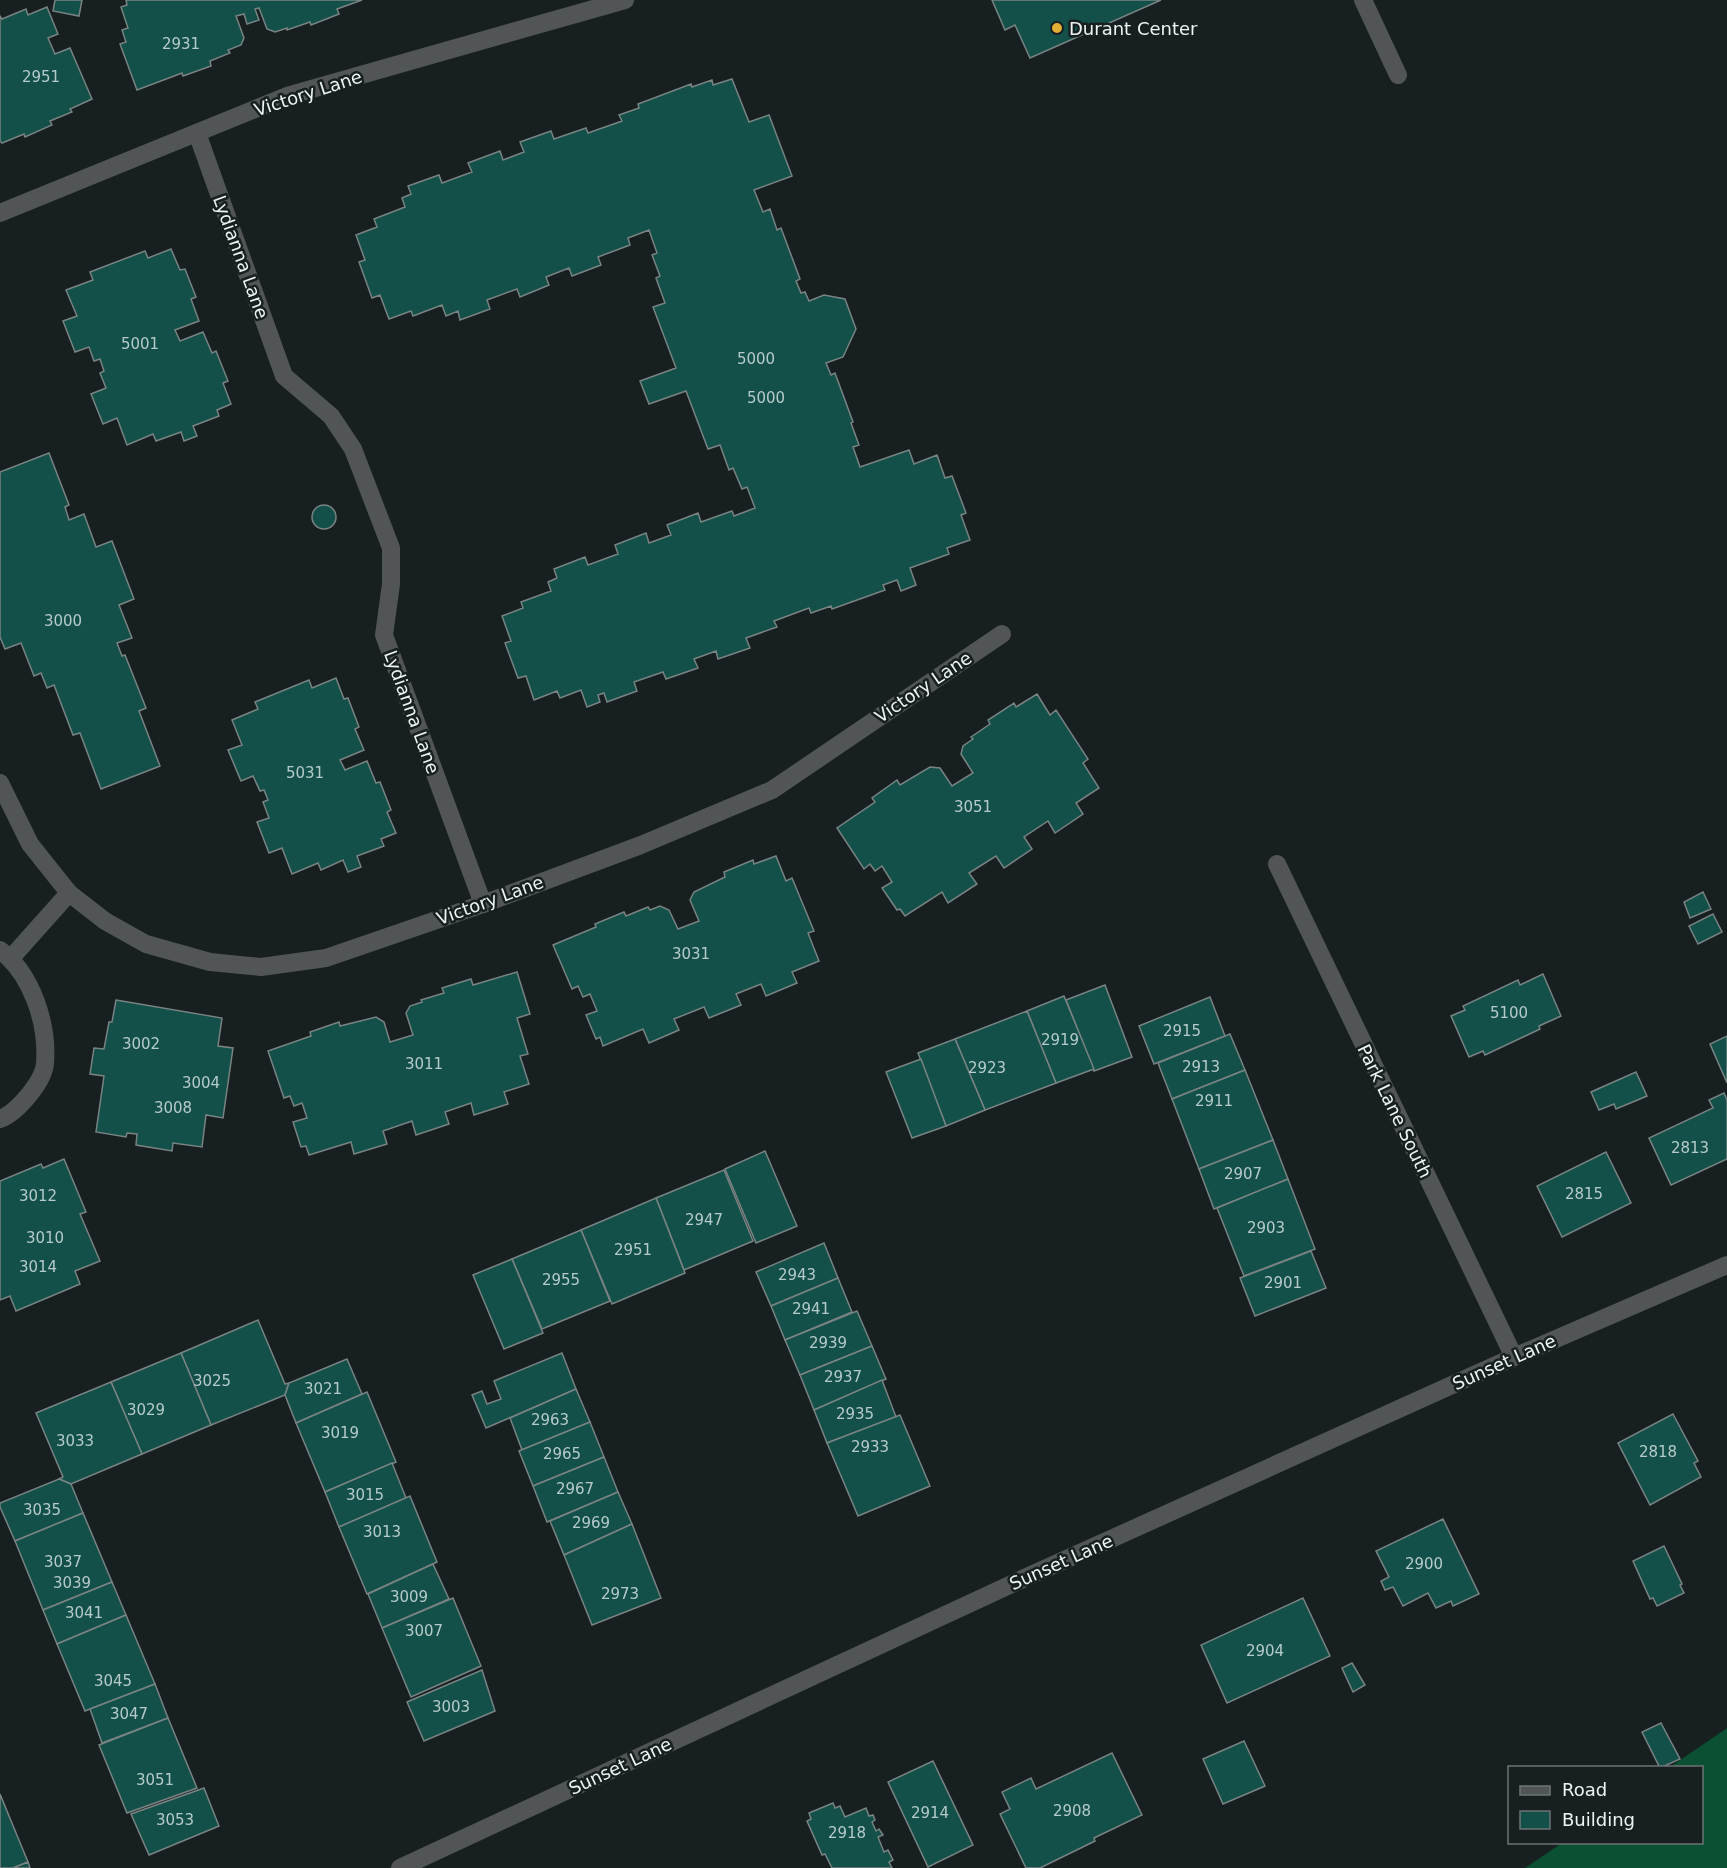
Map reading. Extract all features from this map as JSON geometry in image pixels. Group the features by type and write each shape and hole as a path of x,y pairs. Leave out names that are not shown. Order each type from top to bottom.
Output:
{"street":[{"name":"Victory Lane","path":"0,213 287,96 625,0"},
{"path":"1363,0 1398,75"},
{"name":"Lydianna Lane","path":"197,133 284,376 331,416 354,449 392,548 391,584 384,635 483,904"},
{"name":"Victory Lane","path":"0,783 30,844 69,894 105,921 147,944 210,963 261,967 326,958 483,904 641,845 772,790 1002,634"},
{"name":"Park Lane South","path":"1276,864 1514,1357"},
{"path":"0,1119 6,1117 30,1095 45,1065 42,1024 34,994 5,954 69,894"},
{"name":"Sunset Lane","path":"400,1868 1029,1576 1514,1357 1727,1265"}],"green space":[{"path":"1727,1728 1727,1868 1525,1868 1561,1844 1703,1844 1703,1766 1671,1766"}],"building":[{"path":"55,0 82,0 79,16 53,11"},
{"path":"126,0 362,0 337,9 339,14 311,25 310,22 275,32 267,29 259,8 255,9 259,20 247,24 244,14 236,16 244,38 241,45 228,50 230,53 210,61 211,66 183,76 182,73 137,90 120,44 126,42 122,30 128,28 121,7 127,5"},
{"name":"Durant Center","path":"992,0 1161,0 1030,58 1015,25 1005,30"},
{"path":"47,7 58,34 48,38 55,54 70,48 92,99 70,109 72,112 50,121 52,125 25,137 24,134 2,143 0,141 0,16 2,19 26,9 28,15"},
{"path":"732,79 749,122 769,115 792,176 754,190 763,212 770,209 777,230 781,228 800,279 796,281 801,293 805,292 809,301 824,295 845,299 856,329 843,357 826,363 831,375 835,373 853,422 851,423 859,445 853,447 860,467 909,450 914,464 937,455 945,478 952,476 966,513 961,515 970,540 947,548 949,554 910,568 916,585 901,591 897,580 883,585 885,590 832,609 831,606 811,613 809,608 774,621 777,627 746,638 750,648 718,659 716,651 694,659 698,668 666,679 663,672 634,682 637,691 607,702 604,693 598,695 600,702 587,707 581,690 560,698 557,691 534,700 526,676 518,678 505,643 511,641 502,616 523,608 521,602 551,591 548,582 557,578 554,569 585,557 588,565 618,554 615,545 646,533 649,543 671,535 667,525 698,513 701,522 732,511 734,516 755,508 747,487 742,489 733,468 729,470 720,445 708,449 686,391 649,404 640,381 676,368 653,307 665,303 656,278 660,276 652,255 657,253 649,230 628,238 630,245 598,257 601,265 572,276 569,268 546,277 549,285 520,297 517,289 487,300 490,309 460,320 458,311 446,316 442,305 413,316 411,311 389,319 380,295 372,298 359,262 365,260 356,235 377,227 374,219 405,207 402,198 411,194 408,186 439,175 442,183 472,172 468,163 500,151 503,160 524,152 520,142 551,131 554,139 586,128 588,133 622,121 619,115 639,108 638,104 691,84 692,87 712,80 713,85"},
{"path":"171,249 180,270 185,269 196,297 191,299 199,321 175,330 180,341 203,332 212,353 216,351 228,381 223,383 231,404 217,410 219,416 193,426 197,436 184,441 181,432 156,441 153,434 127,445 117,418 103,424 91,394 106,388 100,373 104,371 100,359 94,361 89,347 75,352 63,321 77,316 66,290 93,280 90,272 145,251 148,258"},
{"path":"49,453 69,505 65,507 69,520 84,514 96,547 112,541 134,599 119,605 132,638 117,643 122,656 125,655 146,708 139,711 160,766 101,789 80,733 73,735 54,685 47,688 41,673 34,676 21,643 5,649 0,637 0,472"},
{"path":"324,505 333,508 336,517 333,526 324,529 315,526 312,517 315,508"},
{"path":"336,678 344,699 348,698 359,727 355,729 364,750 340,760 345,770 367,761 376,783 380,782 391,810 387,812 396,833 381,839 384,846 357,856 361,867 348,872 343,860 321,870 318,863 292,874 282,848 269,853 257,822 269,818 263,802 268,800 264,790 260,791 253,776 241,781 228,750 242,745 232,720 258,709 255,702 309,680 312,688"},
{"path":"1037,694 1050,715 1056,710 1088,759 1083,763 1099,788 1076,803 1083,814 1055,833 1048,821 1024,837 1032,849 1004,868 996,856 969,873 977,884 948,903 942,892 905,916 900,909 897,910 882,888 892,882 882,866 875,871 870,864 864,869 837,828 875,802 872,798 897,780 900,785 930,767 940,768 952,786 973,773 961,754 963,746 973,739 971,737 990,724 988,720 1014,703 1016,707"},
{"path":"776,856 786,881 792,878 814,931 808,933 819,961 792,972 797,983 766,996 761,984 736,994 741,1005 709,1018 704,1007 674,1019 679,1030 649,1043 643,1029 603,1046 600,1037 596,1039 586,1015 597,1011 590,994 583,997 578,986 572,989 553,945 596,927 595,924 624,912 626,916 648,907 650,910 660,906 669,910 678,929 699,921 690,900 694,892 725,877 724,872 753,860 754,864"},
{"path":"1703,892 1711,909 1690,918 1684,902"},
{"path":"1713,914 1722,932 1698,944 1689,926"},
{"path":"517,972 530,1014 517,1018 528,1054 520,1056 529,1084 504,1092 508,1104 474,1115 471,1103 445,1112 449,1124 416,1135 412,1121 383,1131 387,1144 354,1154 351,1142 309,1155 306,1146 301,1147 293,1122 307,1118 302,1103 294,1106 290,1096 284,1098 268,1051 311,1036 310,1032 339,1022 340,1026 376,1017 384,1022 390,1042 413,1035 406,1013 410,1006 444,993 442,988 471,979 473,985"},
{"path":"1543,974 1561,1016 1539,1026 1540,1029 1485,1055 1483,1051 1469,1057 1451,1016 1465,1010 1463,1006 1518,980 1520,985"},
{"path":"1105,985 1132,1057 1094,1071 1066,1000"},
{"path":"1064,996 1094,1069 1056,1083 1027,1011"},
{"path":"1210,997 1225,1036 1154,1064 1139,1026"},
{"path":"116,1000 222,1018 218,1046 233,1048 223,1118 206,1115 202,1147 173,1143 172,1151 136,1145 137,1134 127,1133 126,1137 96,1132 104,1076 90,1074 94,1048 104,1049"},
{"path":"1027,1011 1056,1083 985,1110 955,1039"},
{"path":"1230,1034 1245,1070 1172,1099 1158,1063"},
{"path":"1727,1036 1727,1083 1710,1044"},
{"path":"955,1039 985,1110 946,1126 918,1053"},
{"path":"921,1059 946,1126 912,1138 886,1072"},
{"path":"1245,1070 1273,1140 1199,1169 1172,1099"},
{"path":"1636,1072 1647,1096 1616,1109 1614,1104 1599,1110 1591,1092"},
{"path":"1724,1093 1727,1100 1727,1159 1671,1185 1649,1138 1713,1108 1709,1100"},
{"path":"1273,1140 1288,1179 1214,1209 1199,1169"},
{"path":"765,1151 797,1226 756,1243 725,1169"},
{"path":"1606,1152 1631,1203 1562,1237 1537,1186"},
{"path":"64,1159 86,1212 80,1214 100,1261 75,1271 80,1284 16,1311 10,1296 0,1300 0,1181 41,1164 43,1168"},
{"path":"724,1170 753,1241 684,1270 656,1198"},
{"path":"1288,1179 1315,1249 1244,1276 1217,1208"},
{"path":"656,1198 685,1273 612,1304 581,1230"},
{"path":"581,1230 610,1301 542,1329 512,1259"},
{"path":"824,1243 838,1278 771,1306 756,1272"},
{"path":"1311,1251 1326,1288 1255,1316 1240,1278"},
{"path":"512,1259 543,1333 504,1349 473,1275"},
{"path":"838,1278 852,1312 785,1340 771,1306"},
{"path":"857,1311 872,1346 800,1375 785,1340"},
{"path":"258,1320 285,1384 289,1383 285,1395 211,1425 181,1353"},
{"path":"872,1346 886,1379 814,1410 800,1375"},
{"path":"181,1353 211,1425 142,1454 111,1382"},
{"path":"562,1353 576,1389 486,1428 472,1395 482,1391 487,1404 501,1399 494,1381"},
{"path":"347,1359 362,1394 296,1423 285,1395 289,1383"},
{"path":"882,1380 896,1417 827,1443 814,1410"},
{"path":"111,1382 142,1454 71,1484 59,1479 63,1477 36,1413"},
{"path":"576,1389 590,1422 522,1450 510,1418"},
{"path":"367,1392 396,1462 325,1492 296,1423"},
{"path":"1673,1414 1698,1461 1694,1463 1701,1477 1650,1505 1618,1443"},
{"path":"900,1415 930,1486 858,1516 827,1443"},
{"path":"590,1422 604,1457 533,1486 519,1451"},
{"path":"604,1457 618,1492 547,1522 533,1486"},
{"path":"392,1463 406,1498 339,1527 325,1492"},
{"path":"59,1479 71,1484 83,1513 15,1541 0,1503"},
{"path":"618,1492 632,1524 564,1555 550,1521"},
{"path":"410,1496 437,1562 367,1594 339,1527"},
{"path":"83,1513 112,1582 43,1610 15,1541"},
{"path":"1443,1519 1479,1594 1453,1606 1451,1601 1436,1608 1428,1593 1403,1606 1393,1587 1385,1590 1381,1581 1389,1577 1376,1551"},
{"path":"632,1524 661,1598 592,1625 564,1555"},
{"path":"1664,1546 1684,1593 1657,1606 1653,1598 1650,1599 1633,1561"},
{"path":"433,1564 449,1599 382,1628 368,1594"},
{"path":"112,1582 126,1615 57,1644 43,1610"},
{"path":"453,1598 481,1666 411,1697 382,1628"},
{"path":"1303,1598 1330,1656 1227,1703 1201,1645"},
{"path":"126,1615 155,1684 85,1711 57,1644"},
{"path":"1352,1663 1365,1685 1353,1692 1342,1668"},
{"path":"482,1670 495,1711 424,1741 407,1702"},
{"path":"155,1684 168,1718 102,1743 90,1709"},
{"path":"168,1718 197,1788 127,1813 99,1745"},
{"path":"1661,1723 1680,1759 1659,1766 1642,1732"},
{"path":"1244,1741 1265,1786 1223,1804 1203,1759"},
{"path":"1112,1753 1142,1815 1040,1868 1026,1868 1000,1814 1010,1809 1002,1792 1031,1778 1036,1789"},
{"path":"933,1761 973,1845 928,1867 888,1782"},
{"path":"204,1788 219,1826 149,1855 131,1814"},
{"path":"0,1794 28,1862 13,1868 0,1868"},
{"path":"833,1803 835,1808 840,1806 845,1817 866,1808 869,1816 873,1815 875,1820 872,1822 876,1831 879,1829 883,1835 878,1837 884,1852 888,1850 893,1860 889,1862 892,1868 832,1868 825,1854 822,1855 807,1821 811,1819 809,1813"},
{"path":"28,1862 30,1868 13,1868"}],"place":[{"name":"Durant Center","path":"1057,28"}]}
